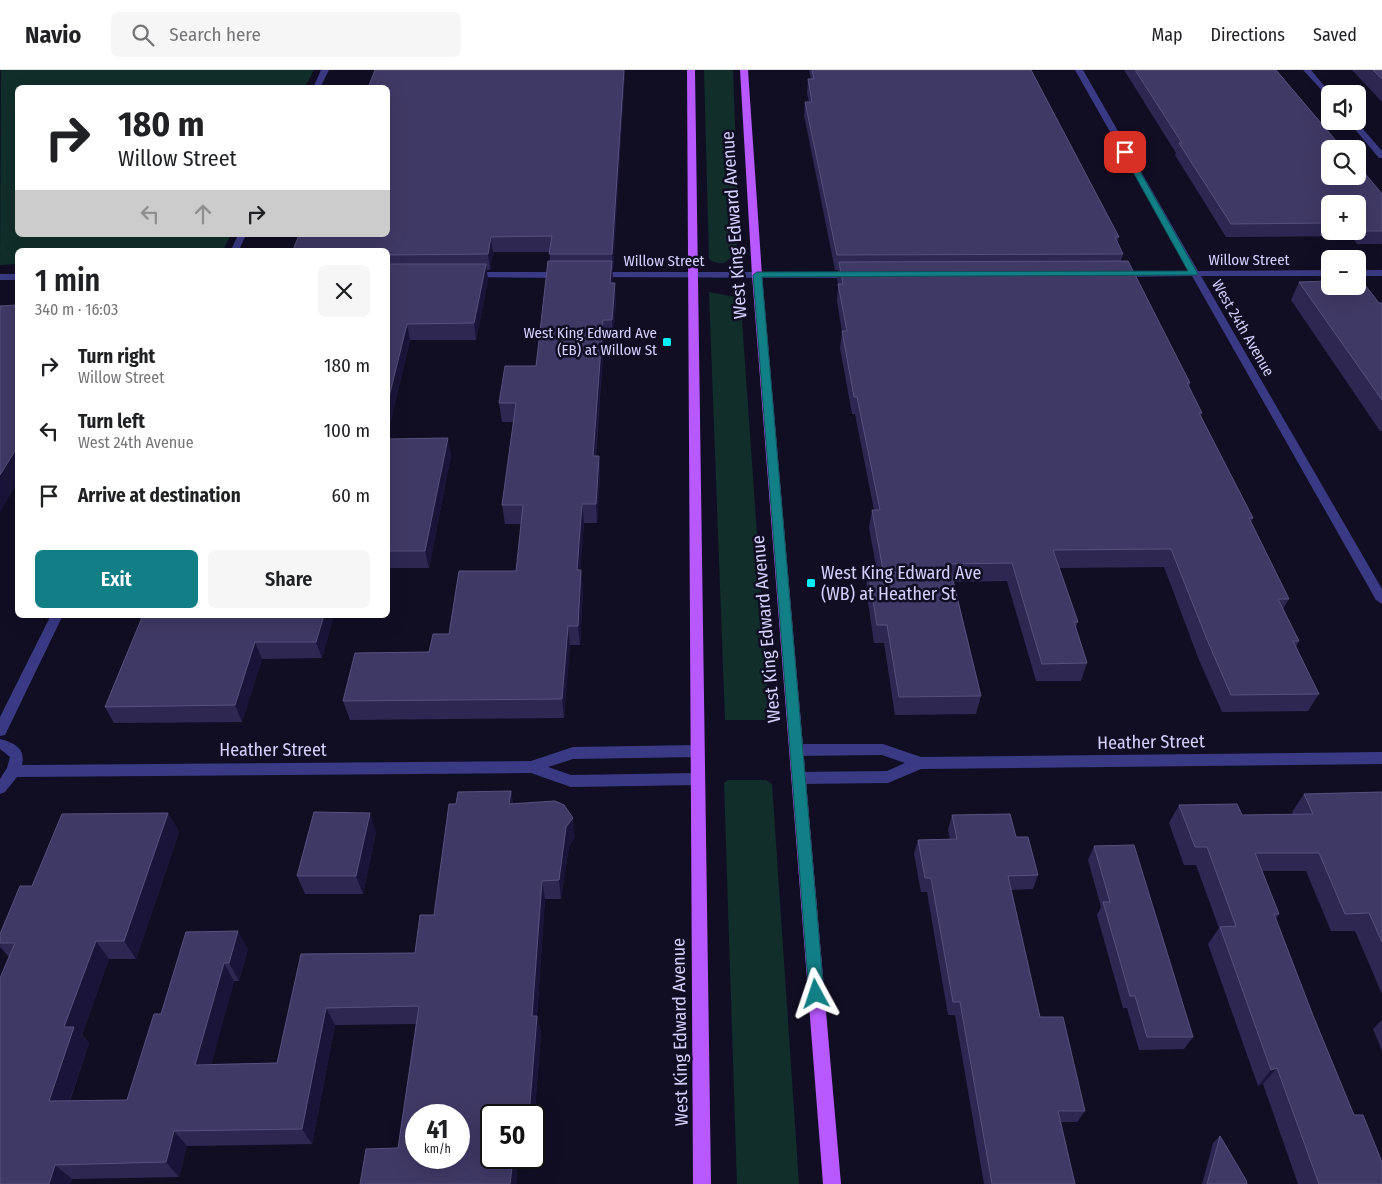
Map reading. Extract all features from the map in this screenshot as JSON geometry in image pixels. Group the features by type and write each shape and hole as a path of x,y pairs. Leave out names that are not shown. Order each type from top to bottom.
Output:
{"main road":[{"name":"West King Edward Avenue","path":"691,70 702,1184"},
{"name":"West King Edward Avenue","path":"744,70 757,275 832,1184"}],"street":[{"path":"318,85 325,70"},
{"name":"West 24th Avenue","path":"1079,70 1382,600"},
{"path":"1306,70 1321,87"},
{"path":"1360,130 1382,156"},
{"name":"Willow Street","path":"1104,274 1321,273"},
{"path":"1366,273 1382,273"},
{"name":"Willow Street","path":"456,275 860,275"},
{"path":"0,277 15,277"},
{"path":"0,731 55,618"},
{"path":"0,744 6,745 14,751 17,759 14,771 0,788"},
{"name":"Heather Street","path":"796,750 884,749 920,763 1382,758"},
{"name":"Heather Street","path":"14,771 531,767 573,753 697,751"},
{"name":"Heather Street","path":"798,778 888,777 920,763"},
{"name":"Heather Street","path":"531,767 571,781 697,780"}],"green space":[{"path":"1,70 314,70 306,85 15,85 15,237 230,237 224,248 15,248 15,264 0,265"},
{"path":"704,70 733,70 739,238 732,255 725,262 721,263 709,259"},
{"path":"709,292 735,297 742,320 770,720 725,720"},
{"path":"728,780 766,780 772,784 799,1184 737,1184 724,783"}],"building":[{"path":"375,70 624,70 612,254 549,254 552,236 491,237 488,254 390,255 390,248 294,248 298,237 390,237 390,85 369,85"},
{"path":"812,70 1031,70 1119,237 1115,237 1123,254 837,255 805,102 812,102 808,79 814,79"},
{"path":"1135,70 1276,70 1321,123 1321,130 1327,130 1335,140 1321,140 1321,185 1366,185 1366,175 1382,194 1382,231 1366,231 1366,195 1321,195 1321,223 1231,224 1179,143 1182,143"},
{"path":"1373,70 1382,70 1382,79"},
{"path":"548,261 612,261 610,283 615,283 612,320 603,320 593,456 599,456 596,504 582,504 577,570 581,570 578,626 568,626 562,699 343,701 355,653 429,652 433,634 449,634 459,571 516,571 523,505 502,505 516,403 499,403 505,366 536,366"},
{"path":"1128,261 1190,383 1187,383 1202,413 1199,413 1253,518 1249,518 1289,599 1278,599 1299,641 1293,641 1319,694 1231,695 1171,549 1053,550 1078,622 1074,622 1087,663 1042,664 1012,563 949,564 981,696 899,697 887,625 877,625 868,571 883,570 872,510 880,510 857,397 854,397 842,331 847,331 838,284 843,284 839,262"},
{"path":"390,264 486,264 474,323 407,324 390,393"},
{"path":"1321,281 1321,295 1366,295 1366,286 1379,303 1382,303 1382,400 1299,282"},
{"path":"15,305 15,451 0,475 0,306"},
{"path":"448,438 425,551 390,551 390,439"},
{"path":"142,618 323,618 316,642 255,642 235,705 105,707"},
{"path":"511,791 509,804 555,801 564,805 573,818 566,827 559,880 542,881 532,1016 537,1016 530,1104 480,1104 480,1169 512,1169 510,1184 360,1184 366,1149 398,1148 419,1006 326,1008 302,1129 174,1131 166,1162 55,1165 49,1184 0,1184 0,978 15,943 0,943 0,934 20,886 32,886 62,814 168,813 124,941 96,941 64,1027 74,1027 49,1101 127,1100 154,1014 161,1014 186,932 238,931 229,963 224,963 195,1065 277,1063 301,954 415,953 420,915 434,915 449,804 456,804 458,792"},
{"path":"1382,792 1382,942 1369,913 1345,914 1319,853 1255,853 1279,914 1274,914 1312,1013 1354,1115 1363,1115 1382,1162 1382,1184 1319,1184 1277,1068 1271,1070 1220,927 1236,926 1207,847 1195,847 1179,805 1237,804 1242,815 1313,814 1304,794"},
{"path":"314,812 370,813 356,876 297,876"},
{"path":"1010,814 1016,837 1028,837 1038,875 1008,876 1040,1017 1063,1017 1085,1111 1058,1111 1075,1184 992,1184 960,1002 953,1002 931,878 925,878 918,840 957,839 952,815"},
{"path":"1134,845 1193,1037 1147,1037 1135,996 1130,996 1103,902 1110,902 1094,846"},
{"path":"1220,1136 1246,1180 1247,1184 1207,1184"}],"place":[{"name":"West King Edward Ave (EB) at Willow St","path":"667,342"},
{"name":"West King Edward Ave (WB) at Heather St","path":"811,583"}],"route":[{"path":"816,994 757,275 1194,274 1125,152"}]}
